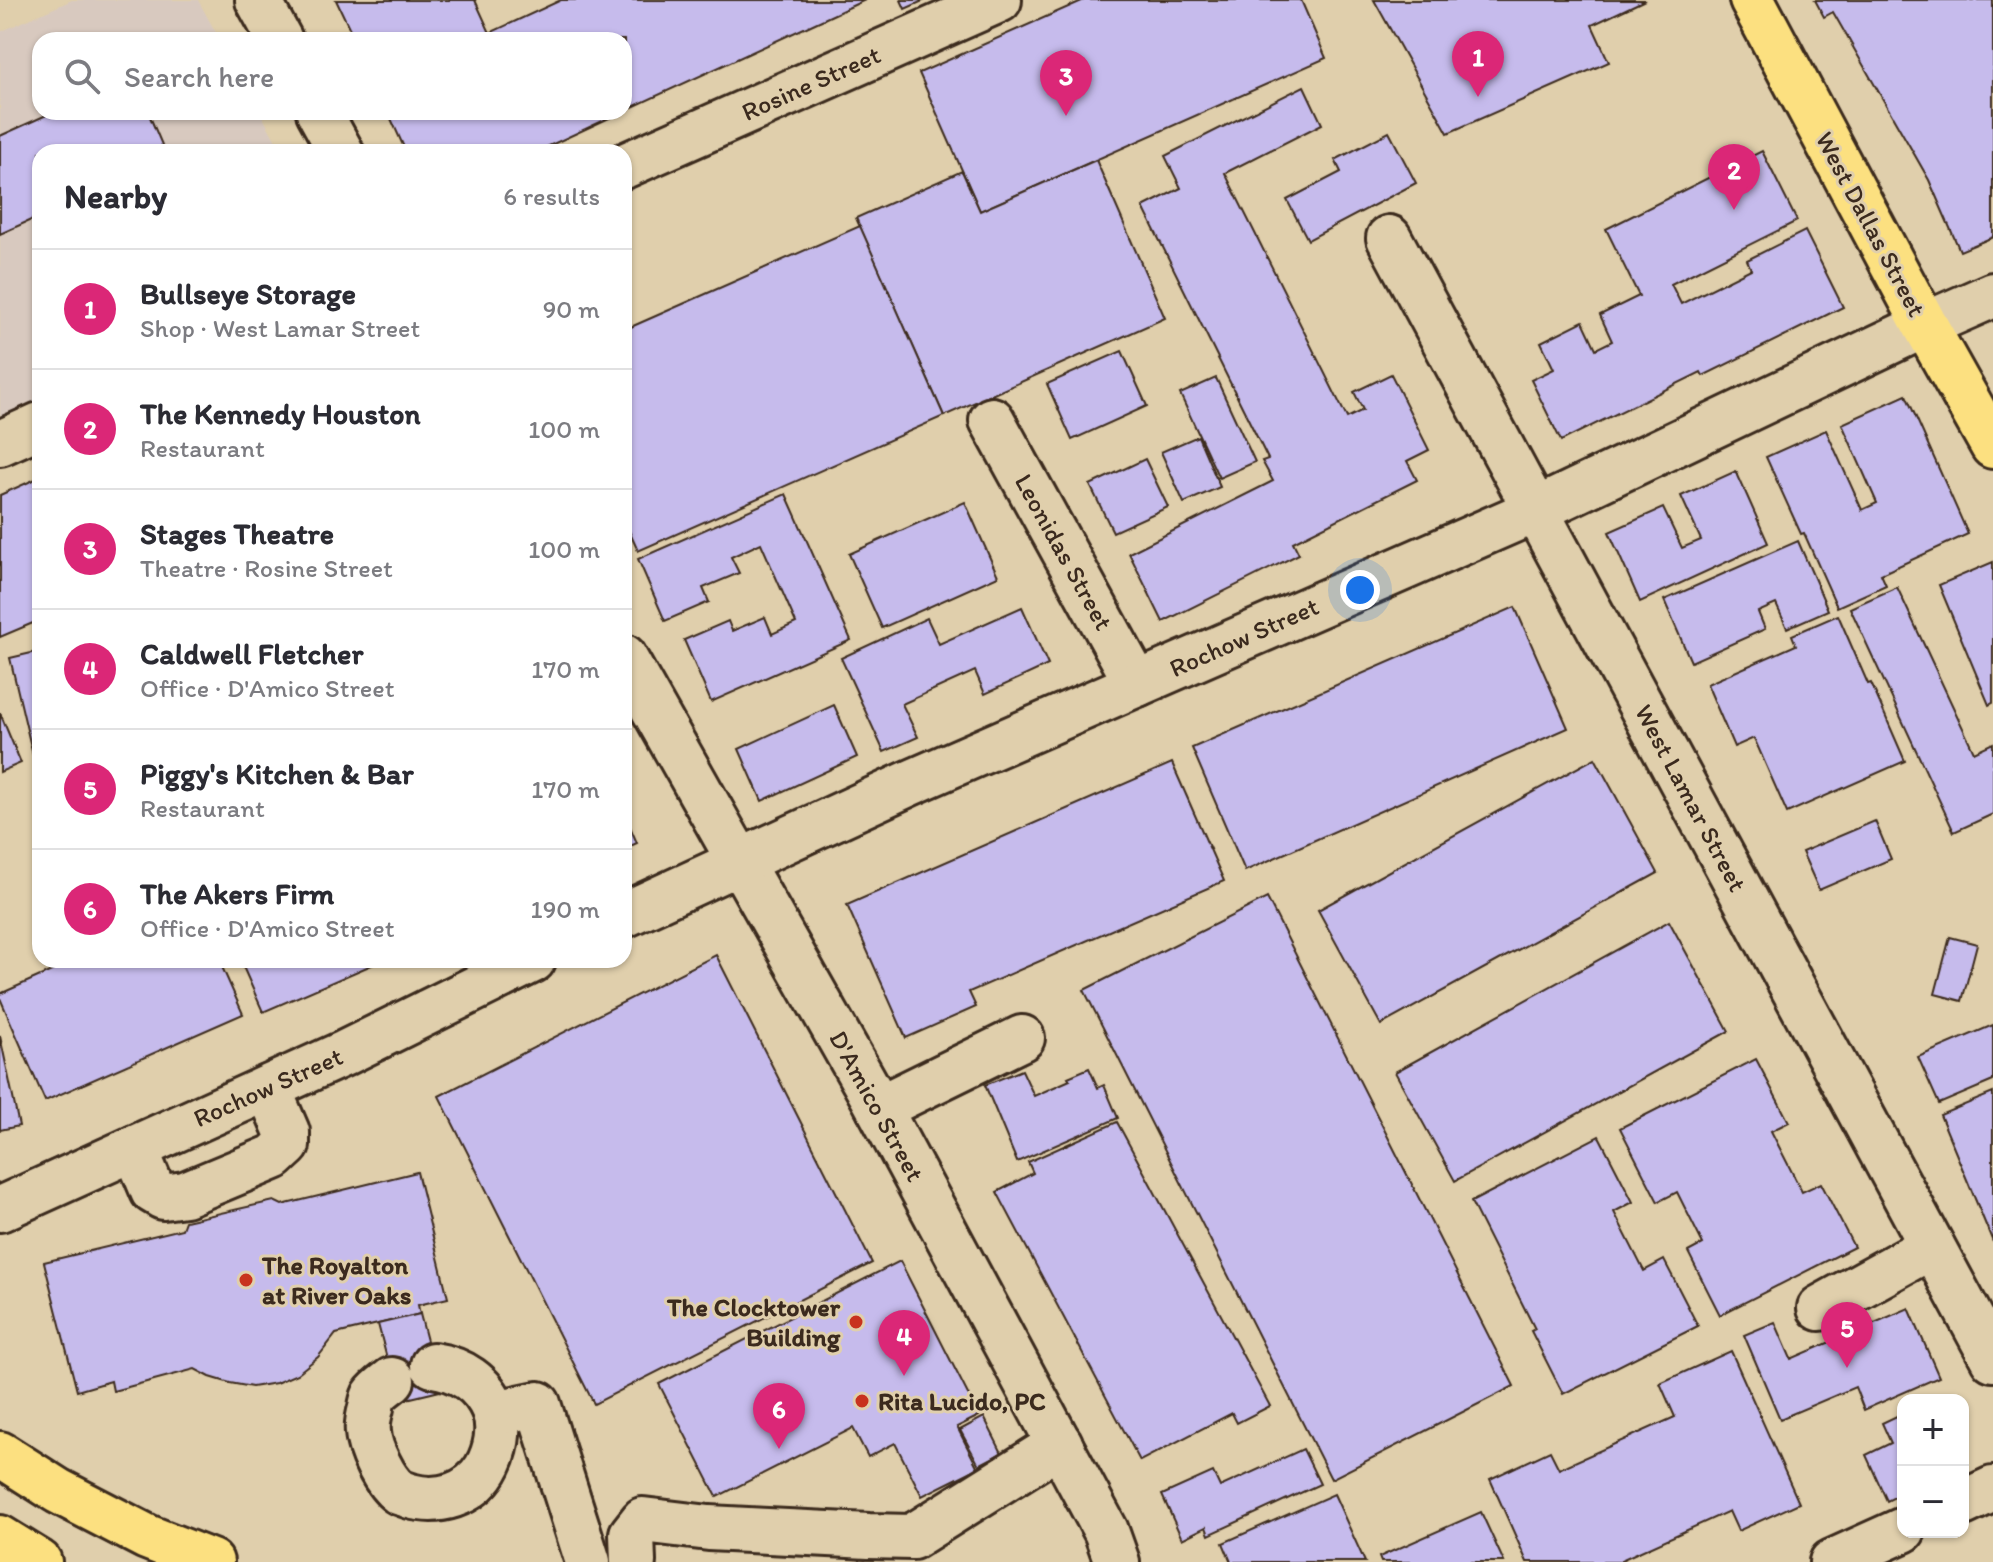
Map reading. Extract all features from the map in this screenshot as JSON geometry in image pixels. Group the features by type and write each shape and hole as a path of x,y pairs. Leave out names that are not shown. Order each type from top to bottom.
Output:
{"main road":[{"name":"West Dallas Street","path":"1752,0 1993,446"},
{"path":"0,1454 58,1491 121,1524 211,1562"},
{"path":"0,1538 39,1562"}],"street":[{"path":"258,0 276,32"},
{"name":"Rosine Street","path":"632,162 999,0"},
{"path":"323,120 337,144"},
{"name":"West Lamar Street","path":"1389,238 1993,1359"},
{"name":"Rochow Street","path":"632,911 910,783 1536,510 1993,295"},
{"name":"Leonidas Street","path":"992,420 1137,684"},
{"path":"0,443 32,429"},
{"name":"D'Amico Street","path":"632,671 879,1108 1106,1531 1117,1562"},
{"name":"Rochow Street","path":"0,1209 345,1053 517,968"},
{"path":"879,1108 1022,1038"},
{"path":"135,1148 153,1191 163,1197 185,1194 274,1157 287,1145 287,1132 268,1088"},
{"path":"1820,1308 1932,1246"},
{"path":"392,1380 373,1397 369,1415 368,1434 375,1457 385,1477 400,1493 421,1499 444,1499 464,1491 481,1477 493,1458 497,1436 495,1413 485,1393 470,1377 450,1367 433,1365"},
{"path":"495,1413 538,1404 588,1562"},
{"path":"633,1562 632,1534 643,1520 709,1528 912,1537 1060,1444"},
{"path":"1969,1500 1993,1489"},
{"path":"1832,1562 1897,1533"}],"shaded area":[{"path":"72,0 198,0 216,32 32,32 32,120 264,120 278,144 32,144 32,409 0,424 0,32"}],"building":[{"path":"336,0 475,0 490,32 351,32"},
{"path":"561,0 865,0 632,107 632,32 492,32"},
{"path":"901,0 925,0 905,9"},
{"path":"1084,0 1301,0 1326,58 980,211 919,73"},
{"path":"1374,0 1645,0 1592,25 1609,62 1448,133"},
{"path":"1815,0 1993,0 1993,237 1960,251 1929,180 1833,12 1824,17"},
{"path":"1304,86 1322,124 1225,173 1347,418 1363,410 1354,392 1391,374 1429,450 1407,461 1417,480 1293,542 1299,554 1163,622 1129,553 1273,481 1262,461 1268,459 1143,207 1181,188 1165,156"},
{"path":"35,120 151,120 162,144 32,144 32,220 0,234 0,136"},
{"path":"392,120 605,120 553,144 402,144"},
{"path":"1389,132 1416,183 1308,240 1287,200 1341,172 1335,160"},
{"path":"1762,151 1797,221 1671,284 1681,304 1751,269 1747,260 1805,231 1843,307 1561,441 1531,380 1554,369 1541,342 1583,321 1596,349 1612,341 1600,315 1639,296 1606,229"},
{"path":"1096,160 1165,318 944,416 856,218 962,171 980,211"},
{"path":"860,226 944,416 638,551 632,538 632,326"},
{"path":"1122,351 1147,406 1072,440 1047,384"},
{"path":"1216,378 1255,462 1219,478 1180,394"},
{"path":"1906,395 1968,534 1881,574 1886,585 1837,607 1766,457 1826,430 1862,510 1877,503 1842,424"},
{"path":"1198,436 1220,487 1184,503 1161,452"},
{"path":"1145,459 1168,507 1113,532 1090,485"},
{"path":"1736,471 1768,543 1640,602 1609,532 1663,508 1682,548 1701,540 1681,496"},
{"path":"32,481 32,623 0,637 0,495"},
{"path":"786,494 851,640 711,702 684,640 728,621 732,631 765,617 772,634 796,623 761,543 731,557 739,573 703,588 709,602 665,621 638,559"},
{"path":"965,502 998,576 882,628 849,554"},
{"path":"1798,541 1828,610 1787,628 1776,604 1758,612 1765,629 1691,662 1664,600"},
{"path":"1993,562 1993,703 1989,705 1939,585"},
{"path":"1897,587 1974,752 1993,743 1993,814 1954,832 1850,608"},
{"path":"1022,607 1048,665 985,694 975,671 902,704 918,737 884,752 841,658 927,618 939,644"},
{"path":"1515,607 1568,728 1245,871 1192,748"},
{"path":"1838,615 1905,761 1787,813 1754,738 1734,747 1707,684 1796,645 1792,635"},
{"path":"32,653 32,751 10,658"},
{"path":"834,705 857,757 762,801 739,749"},
{"path":"0,713 21,763 0,772"},
{"path":"1595,758 1658,873 1381,1025 1318,910"},
{"path":"1172,763 1224,881 969,992 976,1007 906,1038 847,905"},
{"path":"1875,821 1891,859 1819,890 1802,852"},
{"path":"1267,898 1514,1386 1331,1479 1084,990"},
{"path":"1669,921 1729,1031 1455,1181 1395,1072"},
{"path":"1950,937 1977,944 1962,1001 1935,994"},
{"path":"716,955 872,1263 594,1404 439,1096"},
{"path":"58,968 223,968 243,1014 45,1101 0,994"},
{"path":"244,968 365,968 263,1012"},
{"path":"1993,1025 1993,1081 1939,1104 1918,1057"},
{"path":"0,1036 19,1126 0,1130"},
{"path":"1756,1059 1789,1122 1771,1131 1802,1192 1821,1183 1854,1247 1720,1315 1688,1252 1703,1244 1677,1192 1658,1202 1620,1128"},
{"path":"1089,1068 1098,1088 1104,1085 1118,1118 1017,1162 985,1085 1022,1070 1034,1096"},
{"path":"1993,1093 1993,1242 1940,1115"},
{"path":"1117,1122 1270,1406 1237,1423 1232,1413 1140,1461 997,1192 1033,1173 1028,1162"},
{"path":"1599,1136 1633,1202 1614,1212 1644,1271 1664,1260 1698,1326 1563,1394 1531,1331 1535,1329 1471,1202"},
{"name":"The Royalton at River Oaks","path":"417,1172 448,1298 418,1305 420,1314 336,1334 318,1357 297,1374 276,1383 252,1387 210,1377 195,1369 113,1391 111,1381 77,1391 44,1262 182,1229 185,1221 274,1201 282,1205"},
{"name":"The Clocktower Building","path":"900,1261 979,1416 957,1427 978,1468 922,1496 895,1443 868,1457 853,1428 717,1497 659,1384"},
{"path":"1909,1308 1939,1377 1864,1410 1855,1387 1780,1419 1744,1335 1775,1322 1791,1359"},
{"path":"420,1314 440,1391 398,1401 378,1324"},
{"path":"1731,1351 1799,1503 1738,1531 1729,1511 1622,1562 1527,1562 1490,1479 1550,1451 1559,1469 1675,1417 1660,1383"},
{"path":"1897,1416 1897,1496 1887,1501 1866,1455 1891,1443 1882,1423"},
{"path":"984,1417 1002,1453 979,1465 960,1430"},
{"path":"1303,1449 1320,1484 1209,1535 1206,1527 1182,1539 1162,1495 1213,1472 1220,1487"},
{"path":"1334,1494 1365,1562 1231,1562 1223,1543"},
{"path":"1481,1512 1504,1562 1381,1562 1379,1557"}],"place":[{"name":"Bullseye Storage","path":"1478,97"},
{"name":"Stages Theatre","path":"1066,116"},
{"name":"The Kennedy Houston","path":"1734,210"},
{"name":"The Royalton at River Oaks","path":"246,1280"},
{"name":"The Clocktower Building","path":"856,1322"},
{"name":"Piggy's Kitchen & Bar","path":"1847,1368"},
{"name":"Caldwell Fletcher","path":"904,1376"},
{"name":"Rita Lucido, PC","path":"862,1401"},
{"name":"The Akers Firm","path":"779,1449"}]}
